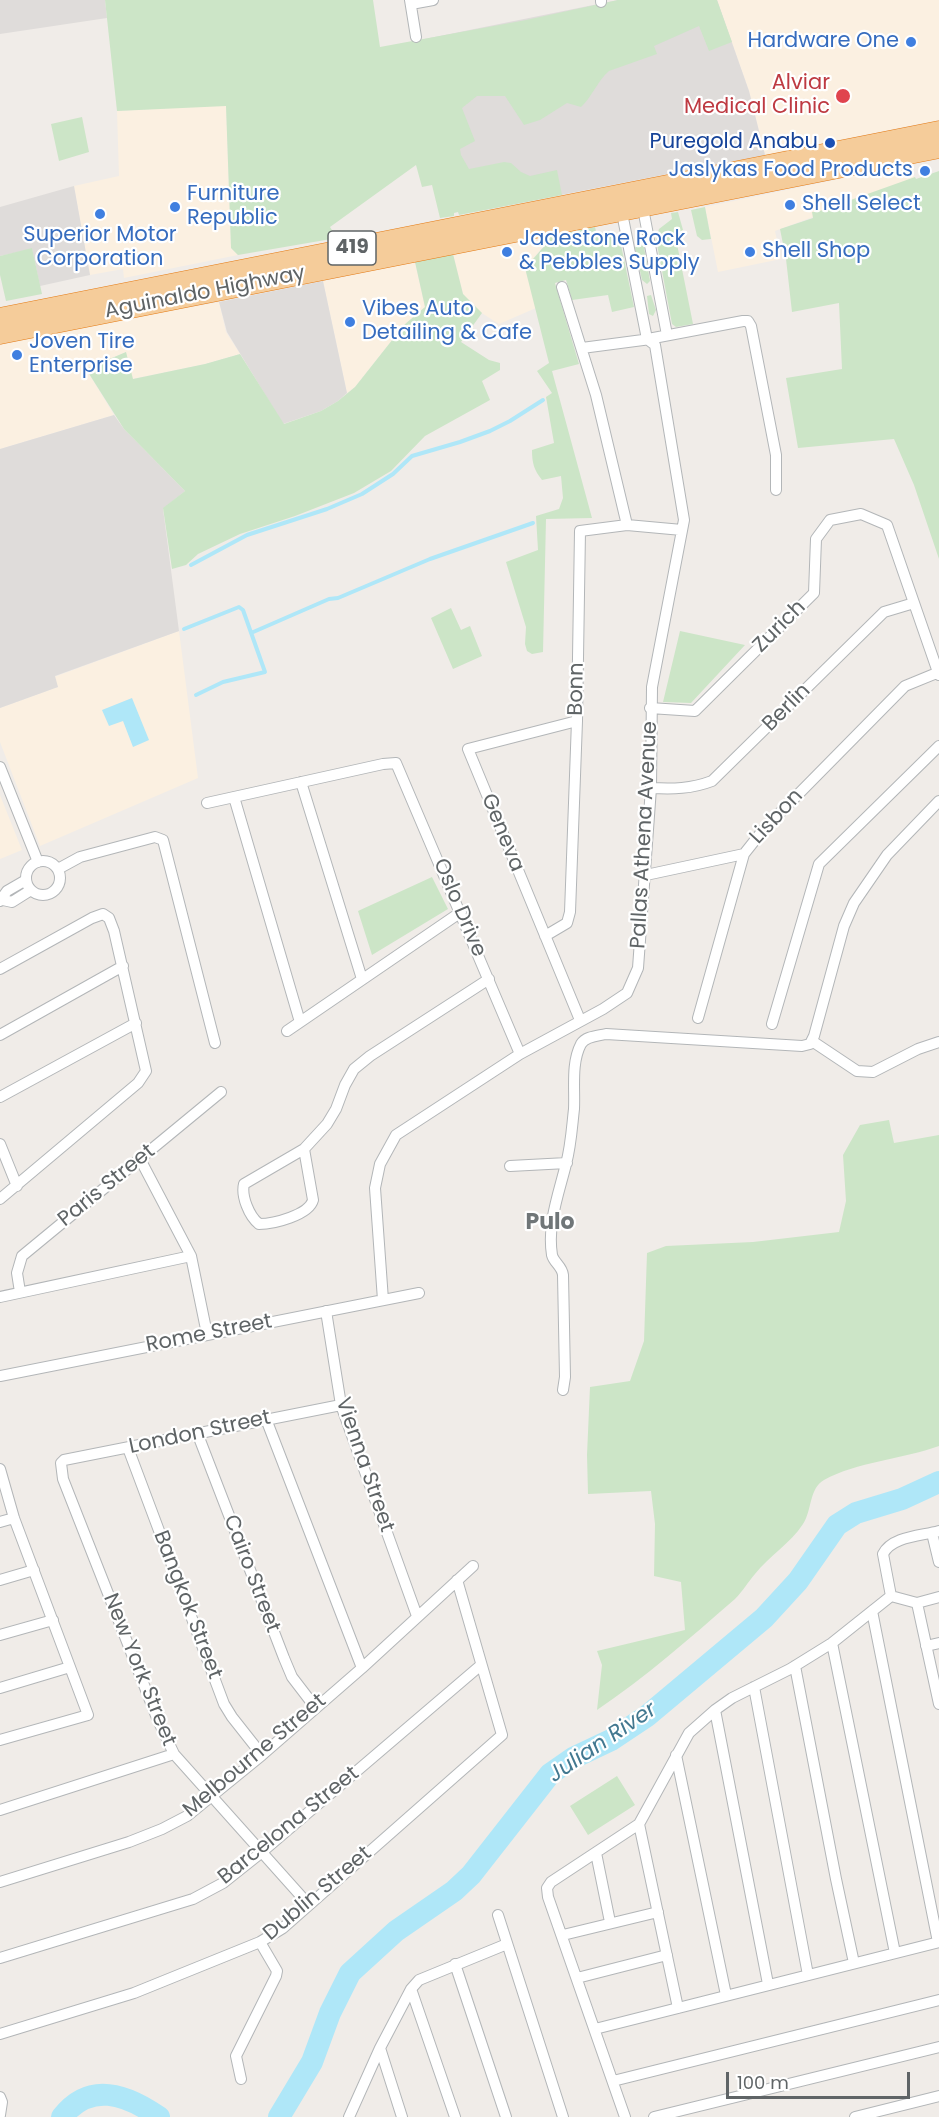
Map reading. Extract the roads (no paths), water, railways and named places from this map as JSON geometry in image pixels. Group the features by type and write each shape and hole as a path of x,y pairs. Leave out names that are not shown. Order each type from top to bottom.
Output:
{"highway":[{"name":"Aguinaldo Highway","path":"0,318 124,301 620,203 939,131"},
{"name":"Aguinaldo Highway","path":"641,198 939,148"},
{"name":"Aguinaldo Highway","path":"0,334 124,301"}],"street":[{"path":"416,37 410,2 433,0"},
{"path":"641,198 667,335"},
{"name":"Pallas Athena Avenue","path":"383,1300 375,1188 380,1164 396,1135 520,1054 603,1009 627,993 638,968 651,788 652,687 682,530 683,508 651,342 620,203"},
{"path":"562,287 604,427 627,525"},
{"path":"582,348 651,342 667,335 743,321 750,323 776,455 776,490"},
{"name":"Zurich","path":"650,708 695,711 814,593 816,539 830,520 861,514 887,525 939,673"},
{"name":"Bonn","path":"545,936 569,920 577,721 580,531 627,525 682,530"},
{"name":"Berlin","path":"651,788 684,789 712,781 884,612 914,603"},
{"name":"Lisbon","path":"698,1018 744,854 763,830 905,686 939,673"},
{"name":"Geneva","path":"577,721 468,749 580,1020"},
{"path":"772,1024 819,864 939,746"},
{"name":"Oslo Drive","path":"301,782 396,763 520,1054"},
{"path":"0,767 38,862"},
{"path":"207,803 301,782 362,980"},
{"path":"234,797 300,1022"},
{"path":"563,1390 565,1377 563,1275 552,1254 552,1231 554,1208 567,1163 578,1055 585,1040 606,1034 802,1046 812,1041 850,911 887,855 939,801"},
{"path":"58,869 86,855 155,837 163,840 215,1043"},
{"path":"646,874 744,854"},
{"path":"38,862 49,862 58,869 61,881 55,892 44,896 31,890 26,880 31,866 38,862"},
{"path":"26,880 7,891 2,900 12,902 31,890"},
{"path":"286,1031 461,912"},
{"path":"0,969 92,918 103,914 109,918 123,966 146,1071 143,1077 0,1199"},
{"path":"0,1035 123,966"},
{"path":"304,1149 312,1205 302,1213 259,1224 252,1216 243,1194 244,1184 304,1149 327,1124 354,1069 370,1056 489,979"},
{"path":"0,1097 136,1023"},
{"path":"812,1041 857,1071 873,1072 918,1049 939,1042"},
{"name":"Paris Street","path":"20,1292 17,1273 22,1256 221,1092"},
{"path":"0,1144 17,1186"},
{"path":"140,1159 191,1256 207,1334"},
{"path":"510,1166 567,1163"},
{"path":"0,1297 191,1256"},
{"name":"Rome Street","path":"0,1376 419,1293"},
{"name":"Vienna Street","path":"326,1311 341,1405 417,1616"},
{"name":"London Street","path":"61,1463 64,1460 341,1405"},
{"path":"266,1419 362,1668"},
{"name":"Cairo Street","path":"198,1435 292,1677 315,1707"},
{"name":"Bangkok Street","path":"128,1448 224,1704 262,1755"},
{"name":"New York Street","path":"61,1463 67,1490 157,1719 174,1754 309,1905"},
{"path":"0,1469 14,1518 88,1715 0,1740"},
{"path":"0,1522 14,1518"},
{"path":"891,1596 883,1554 897,1541 936,1532 939,1562"},
{"name":"Melbourne Street","path":"0,1881 129,1842 162,1829 187,1815 262,1755 362,1668 473,1566"},
{"path":"0,1580 34,1570"},
{"path":"457,1580 481,1665"},
{"path":"891,1596 917,1603 939,1597"},
{"path":"625,2117 548,1897 547,1888 551,1882 639,1824 689,1733 715,1710 732,1698 795,1666 832,1643 891,1596"},
{"path":"917,1603 939,1704"},
{"path":"595,2029 938,1942 872,1611"},
{"path":"0,1635 52,1620"},
{"path":"832,1643 895,1953"},
{"path":"926,1646 939,1643"},
{"name":"Dublin Street","path":"0,2034 134,1992 260,1942 283,1928 502,1735 481,1665"},
{"name":"Barcelona Street","path":"0,1958 193,1899 223,1883 481,1665"},
{"path":"795,1666 854,1963"},
{"path":"0,1688 70,1667"},
{"path":"754,1687 808,1975"},
{"path":"715,1710 768,1984"},
{"path":"0,1810 174,1754"},
{"path":"676,1755 726,1995"},
{"path":"639,1824 678,2008"},
{"path":"596,1853 610,1922"},
{"path":"563,1935 658,1912"},
{"path":"498,1915 563,2117"},
{"path":"241,2079 236,2056 277,1971 260,1942"},
{"path":"349,2117 380,2048 411,1989 419,1980 507,1944"},
{"path":"578,1978 667,1954"},
{"path":"455,1964 506,2117"},
{"path":"411,1989 455,2117"},
{"path":"613,2081 939,2000"},
{"path":"654,2117 939,2047"},
{"path":"380,2048 402,2117"},
{"path":"857,2117 899,2112 939,2096"},
{"path":"0,2097 2,2102 0,2115"}],"water":[{"path":"132,698 149,740 133,747 123,721 109,726 102,710"}],"waterway":[{"path":"191,565 247,535 327,509 362,494 393,474 412,456 490,431 543,400"},
{"path":"251,633 430,559 533,523"},
{"path":"184,629 239,607 243,610 265,672 223,682 196,695"},
{"name":"Julian River","path":"279,2117 312,2062 330,2013 350,1973 396,1931 454,1891 471,1875 550,1774 573,1758 611,1740 647,1716 764,1618 798,1581 837,1525 856,1513 902,1499 939,1482"},
{"name":"Julian River","path":"62,2117 73,2106 96,2095 121,2097 159,2117"}],"place":[{"name":"Hardware One","path":"911,42"},
{"name":"Alviar Medical Clinic","path":"843,96"},
{"name":"Puregold Anabu","path":"830,143"},
{"name":"Jaslykas Food Products","path":"925,171"},
{"name":"Shell Select","path":"790,205"},
{"name":"Furniture Republic","path":"175,207"},
{"name":"Superior Motor Corporation","path":"100,214"},
{"name":"Jadestone Rock & Pebbles Supply","path":"507,252"},
{"name":"Shell Shop","path":"750,252"},
{"name":"Vibes Auto Detailing & Cafe","path":"350,322"},
{"name":"Joven Tire Enterprise","path":"17,355"}],"district":[{"name":"Pulo","path":"550,1223"}]}
